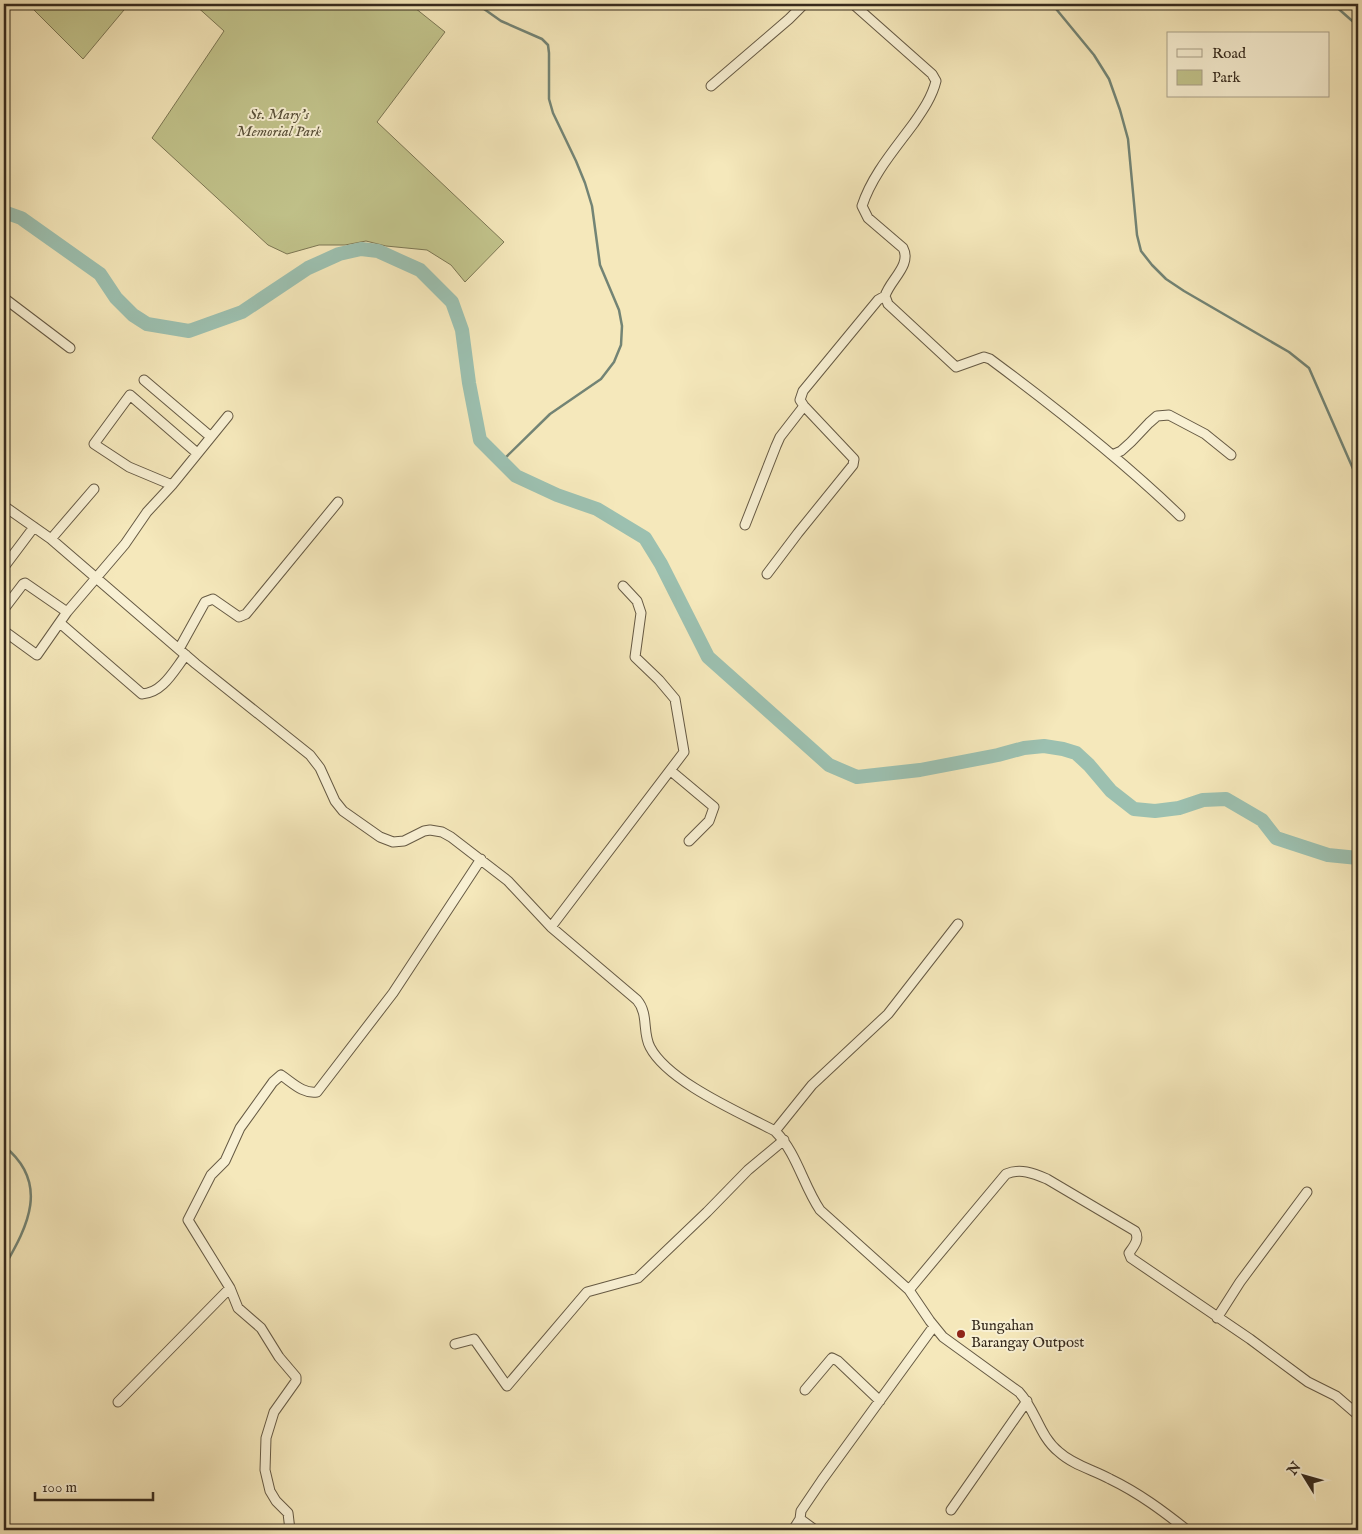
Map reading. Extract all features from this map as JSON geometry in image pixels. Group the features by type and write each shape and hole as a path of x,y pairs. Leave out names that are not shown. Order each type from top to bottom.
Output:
{"street":[{"path":"711,86 804,4"},
{"path":"853,4 932,74 936,81 934,90 926,105 867,189 862,206 868,218 903,248 906,254 906,261 887,290 885,296 888,304 956,367 984,357 990,359 1112,455 1180,516"},
{"path":"767,574 854,465 854,460 804,406 800,400 803,391 878,300 885,296"},
{"path":"4,298 70,348"},
{"path":"144,380 211,437"},
{"path":"172,485 129,467 94,444 130,395 197,454"},
{"path":"745,525 776,446 804,406"},
{"path":"1112,455 1121,452 1157,416 1169,415 1204,434 1231,455"},
{"path":"4,631 37,655 67,612 125,544 147,512 172,485 228,416"},
{"path":"51,539 94,488"},
{"path":"60,623 142,694 150,694 162,687 182,652 205,602 213,599 239,617 246,614 338,502"},
{"path":"4,506 51,539 182,652 310,755 320,768 339,806 380,837 398,842 424,831 442,832 481,859 508,881 551,927 637,1000 645,1013 647,1037 650,1047 668,1068 695,1088 775,1131 784,1140 820,1210 909,1290 944,1337 1019,1392 1027,1401 1042,1433 1060,1453 1131,1489 1155,1504 1187,1530"},
{"path":"4,567 34,527"},
{"path":"4,609 25,583 67,612"},
{"path":"551,927 684,752 675,700 659,680 635,657 641,612 637,601 623,586"},
{"path":"671,771 714,807 709,821 689,841"},
{"path":"290,1530 288,1514 270,1491 266,1470 266,1438 274,1412 296,1381 296,1377 279,1357 261,1328 238,1308 230,1288 188,1220 211,1175 226,1161 240,1128 273,1082 282,1076 304,1091 318,1092 393,993 481,859"},
{"path":"775,1131 812,1085 888,1014 958,924"},
{"path":"455,1344 474,1339 507,1386 588,1292 638,1278 748,1170 784,1140"},
{"path":"909,1290 1006,1174 1014,1171 1023,1171 1047,1179 1135,1231 1138,1235 1129,1253 1131,1258 1250,1339 1308,1382 1336,1396 1358,1415"},
{"path":"1217,1318 1240,1282 1307,1192"},
{"path":"118,1402 230,1288"},
{"path":"793,1530 800,1518 801,1511 811,1496 934,1326"},
{"path":"805,1390 832,1358 838,1361 880,1400"},
{"path":"951,1510 1027,1401"},
{"path":"800,1518 815,1530"}],"green space":[{"path":"29,4 129,4 83,59"},
{"name":"St. Mary's Memorial Park","path":"194,4 410,4 445,32 377,122 504,242 465,282 451,265 427,250 386,246 366,241 345,245 319,245 287,254 268,245 152,138 224,31"}],"waterway":[{"path":"477,4 501,21 542,39 548,45 549,99 553,113 585,183 592,206 600,265 619,310 622,326 621,345 614,362 601,379 550,414 502,461"},
{"path":"1052,4 1094,55 1109,79 1128,139 1137,235 1141,251 1166,279 1289,352 1309,368 1354,471 1358,476"},
{"path":"1333,4 1358,26"},
{"path":"4,212 21,218 100,274 116,298 133,315 147,324 189,331 242,312 308,268 339,254 361,249 378,251 420,270 452,302 462,330 469,383 480,440 516,476 557,495 597,509 645,538 661,564 708,657 829,765 857,777 920,770 1024,748 1044,746 1063,749 1076,753 1111,791 1134,809 1155,811 1179,808 1203,800 1226,799 1262,820 1276,838 1328,855 1358,858"},
{"path":"4,1146 18,1160 27,1175 31,1190 27,1220 21,1236 4,1267"}],"place":[{"name":"Bungahan Barangay Outpost","path":"961,1334"}]}
